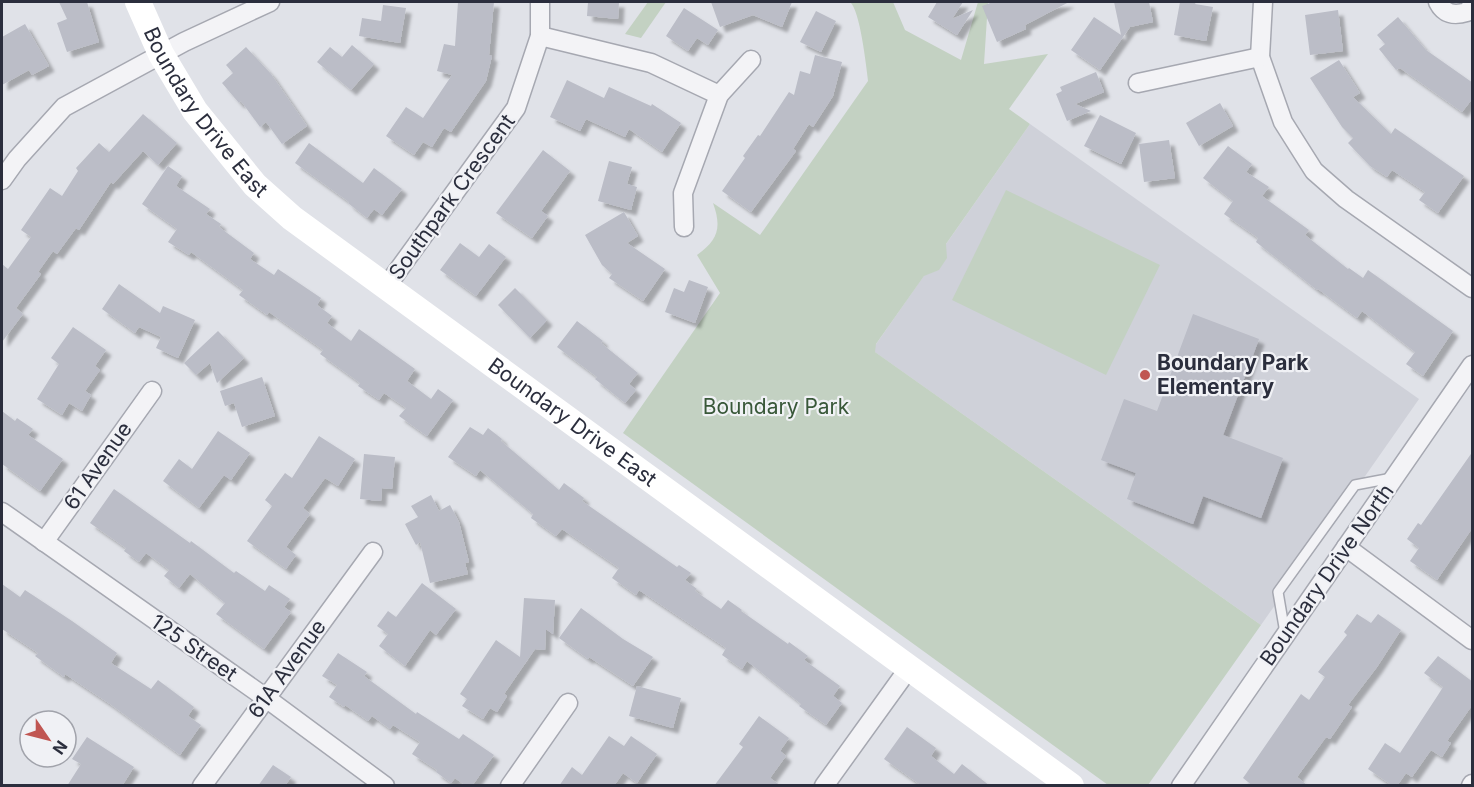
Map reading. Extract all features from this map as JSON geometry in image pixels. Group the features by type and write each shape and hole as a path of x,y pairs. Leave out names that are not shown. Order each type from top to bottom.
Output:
{"street":[{"name":"Boundary Drive East","path":"138,2 161,54 195,111 255,185 292,218 1071,786"},
{"path":"2,180 17,159 64,107 161,54 270,2"},
{"name":"Southpark Crescent","path":"386,287 516,108 540,36 540,2"},
{"path":"1263,2 1260,57 1283,122 1314,171 1347,199 1473,288"},
{"path":"1438,2 1445,11 1452,14 1467,12 1473,6"},
{"path":"540,36 651,63 719,95"},
{"path":"1138,83 1260,57"},
{"path":"684,227 683,193 719,95 751,60"},
{"name":"Boundary Drive North","path":"1181,786 1473,365"},
{"name":"61 Avenue","path":"44,542 152,391"},
{"name":"125 Street","path":"2,512 266,698 385,786"},
{"path":"1346,547 1473,640"},
{"name":"61A Avenue","path":"202,786 373,552"},
{"path":"824,786 909,668"},
{"path":"510,786 568,703"}],"lane":[{"path":"1285,634 1278,592 1354,484 1394,477"}],"shaded area":[{"name":"Boundary Park Elementary","path":"1030,124 1419,399 1261,625 872,350"}],"green space":[{"path":"648,2 666,2 641,38 625,34"},
{"name":"Boundary Park","path":"850,2 893,2 905,30 961,60 978,2 988,2 984,64 1048,54 1009,109 1030,124 946,244 947,258 939,270 924,276 876,344 875,352 1261,625 1148,785 1108,785 623,433 720,293 697,255 710,244 716,233 717,220 713,203 760,235 868,81 860,26"},
{"path":"1006,190 1160,265 1106,375 952,300"}],"building":[{"path":"59,2 87,2 99,42 67,52 57,23 67,19"},
{"path":"458,2 494,2 489,55 492,56 486,81 451,132 444,128 432,147 423,142 414,155 386,136 406,107 423,118 452,75 437,71 444,44 455,46"},
{"path":"588,2 619,2 618,19 587,16"},
{"path":"711,2 792,2 782,27 753,15 720,27"},
{"path":"937,2 963,2 952,19 973,10 957,35 928,17"},
{"path":"993,2 1069,2 1025,25 1026,29 997,42 982,6"},
{"path":"1114,2 1149,2 1153,22 1130,27 1100,70 1071,50 1094,17 1121,35"},
{"path":"1180,2 1196,2 1195,4 1213,7 1206,41 1174,35"},
{"path":"383,5 406,8 400,43 359,36 362,18 381,21"},
{"path":"684,8 718,30 708,45 697,38 688,51 666,36"},
{"path":"1338,10 1343,51 1310,55 1305,15"},
{"path":"816,11 836,21 821,52 800,42"},
{"path":"1398,17 1426,50 1473,83 1473,98 1462,112 1400,68 1396,70 1379,49 1385,44 1377,35"},
{"path":"25,24 49,66 32,75 29,70 2,85 2,37"},
{"path":"352,45 374,64 351,90 317,62 330,47 342,57"},
{"path":"246,47 271,74 307,126 282,144 266,122 260,127 241,101 239,103 222,83 233,73 226,65"},
{"path":"815,55 842,62 833,96 813,127 809,124 793,149 796,151 751,212 722,191 745,158 743,156 758,135 760,136 789,92 794,95 800,71 810,74"},
{"path":"1339,60 1360,93 1353,97 1391,134 1395,128 1464,176 1438,213 1419,200 1425,192 1392,170 1387,177 1370,166 1348,143 1353,138 1342,127 1310,78"},
{"path":"1096,72 1104,92 1075,104 1091,111 1067,121 1056,94 1062,91 1060,87"},
{"path":"567,80 604,98 609,87 651,106 652,104 681,123 662,152 629,129 625,137 586,119 580,131 550,117"},
{"path":"1220,103 1233,126 1199,146 1186,123"},
{"path":"143,114 177,143 158,165 143,151 113,184 111,182 79,230 76,228 57,254 53,251 38,272 41,274 16,308 23,314 2,342 2,264 8,269 31,237 21,230 50,188 62,196 78,171 76,168 99,143 109,152"},
{"path":"1100,115 1136,133 1121,164 1084,146"},
{"path":"1169,140 1175,178 1144,182 1139,144"},
{"path":"309,143 363,183 374,168 402,189 382,215 374,209 367,218 295,163"},
{"path":"1228,146 1252,164 1246,172 1269,187 1262,196 1309,230 1305,235 1348,269 1363,278 1368,270 1453,331 1423,376 1406,364 1415,352 1362,311 1357,318 1317,290 1256,242 1258,238 1224,214 1233,201 1203,178"},
{"path":"543,150 570,171 541,211 548,216 532,238 496,213"},
{"path":"609,161 632,167 627,184 637,187 631,210 598,201"},
{"path":"168,166 182,176 176,186 210,209 206,214 221,224 219,227 254,253 250,259 274,275 278,269 321,298 317,305 332,316 327,323 351,341 359,329 415,369 407,381 431,399 438,389 453,400 427,436 399,416 406,408 384,393 379,400 358,386 360,383 320,354 323,350 269,312 267,315 239,295 243,290 191,252 189,255 168,242 177,229 142,204"},
{"path":"624,212 638,236 627,243 665,269 643,301 609,278 612,274 602,265 585,235"},
{"path":"460,243 479,257 489,244 506,257 476,296 440,270"},
{"path":"689,280 708,287 695,323 665,312 674,288 684,292"},
{"path":"119,284 160,313 163,306 195,320 178,358 156,348 161,337 139,327 135,333 102,309"},
{"path":"515,288 547,320 530,338 498,305"},
{"path":"1193,314 1259,339 1223,435 1283,458 1261,518 1203,496 1193,524 1127,499 1136,473 1101,460 1124,399 1157,411"},
{"path":"577,321 638,373 629,384 636,390 625,403 595,379 597,377 557,347"},
{"path":"73,327 106,350 95,366 100,370 85,391 91,395 82,411 69,403 62,415 37,399 59,364 51,358"},
{"path":"218,331 244,358 217,383 210,363 196,375 184,363"},
{"path":"262,377 275,416 242,427 234,403 225,406 220,391"},
{"path":"2,411 15,421 17,418 33,429 28,435 63,459 40,491 2,464"},
{"path":"470,427 483,435 488,428 559,490 564,483 584,498 582,501 677,567 679,565 691,573 685,580 697,589 695,591 721,609 728,600 808,656 804,660 840,686 833,696 842,703 826,725 799,706 801,704 747,661 742,669 722,655 726,648 639,590 636,595 612,578 619,568 562,529 556,536 531,518 533,514 480,470 476,476 448,457"},
{"path":"218,431 250,453 231,480 224,475 199,508 163,481 179,459 192,469"},
{"path":"319,436 355,459 338,486 325,478 303,508 310,514 286,547 296,555 286,569 247,541 272,506 265,500 285,473 292,478"},
{"path":"1473,451 1473,527 1437,580 1410,561 1419,548 1407,539 1418,523 1421,525"},
{"path":"364,454 395,457 392,489 382,488 381,501 360,499"},
{"path":"114,489 234,573 236,571 265,591 269,585 290,599 284,607 291,612 264,649 216,614 225,603 190,574 179,588 164,576 169,570 146,553 139,562 124,551 126,548 90,523"},
{"path":"431,495 439,511 450,505 459,522 469,562 465,563 468,574 430,583 420,542 416,545 405,524 418,517 411,506"},
{"path":"422,583 456,609 436,635 430,630 405,666 379,646 388,634 377,626 388,611 396,617"},
{"path":"2,584 20,597 25,590 72,621 117,653 111,663 151,689 158,680 194,707 188,716 201,725 180,755 110,704 65,674 64,677 35,656 38,653 2,629"},
{"path":"524,598 555,600 553,634 546,629 545,650 535,649 504,694 507,696 497,712 490,708 483,719 462,706 467,699 460,694 496,640 520,657"},
{"path":"581,608 623,639 653,657 633,686 589,657 588,659 559,638"},
{"path":"1357,614 1371,623 1378,614 1401,630 1348,705 1352,707 1330,739 1326,737 1297,777 1308,786 1253,786 1243,778 1301,694 1309,700 1325,677 1318,672 1347,635 1344,632"},
{"path":"338,653 367,672 364,676 416,714 417,712 459,739 463,734 494,755 472,786 466,786 455,778 451,783 436,772 437,770 412,754 420,742 393,725 390,729 372,716 368,721 329,697 337,685 322,676"},
{"path":"1438,656 1473,682 1473,704 1447,741 1451,743 1442,757 1431,750 1412,777 1406,773 1397,786 1393,786 1368,769 1385,743 1400,753 1443,687 1424,673"},
{"path":"637,686 681,698 673,728 629,716"},
{"path":"759,716 789,738 780,751 786,756 770,778 781,786 714,786 743,747 739,744"},
{"path":"907,727 936,748 931,756 954,774 962,764 990,786 922,786 884,759"},
{"path":"609,736 624,746 631,736 657,754 637,783 623,773 614,786 559,786 572,767 582,775"},
{"path":"87,737 134,767 122,786 67,786 81,764 78,762 78,750"},
{"path":"273,765 291,777 285,786 258,786"}],"place":[{"name":"Boundary Park Elementary","path":"1145,375"}]}
